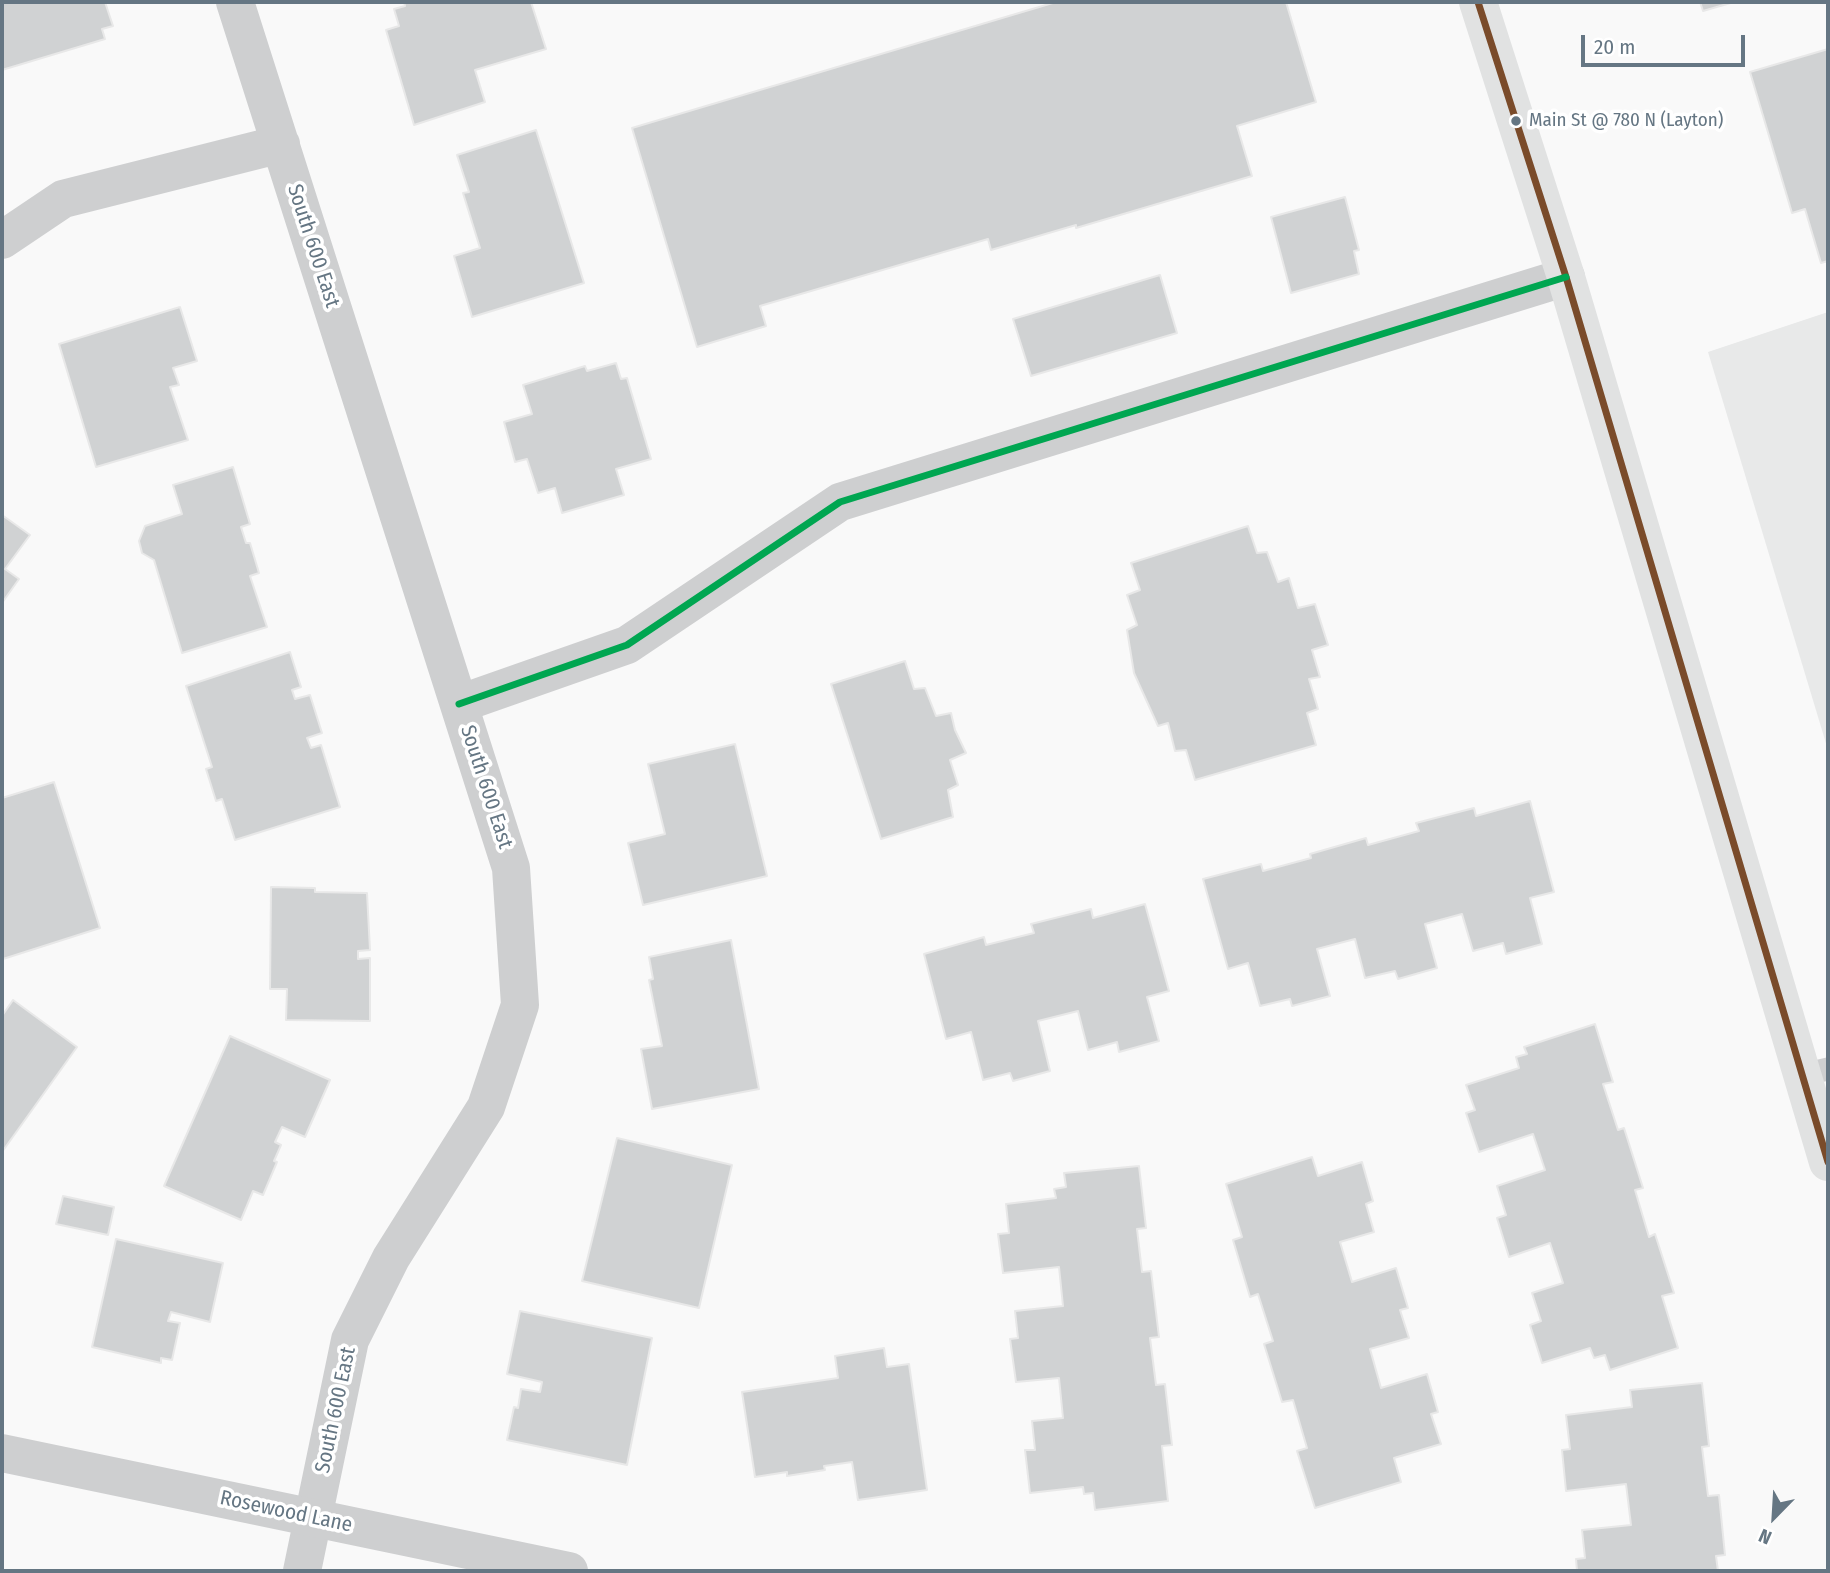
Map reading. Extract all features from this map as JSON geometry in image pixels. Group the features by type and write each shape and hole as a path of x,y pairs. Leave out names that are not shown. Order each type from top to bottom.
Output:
{"main road":[{"path":"1478,2 1815,1072 1828,1162"}],"street":[{"name":"South 600 East","path":"235,2 511,867 520,1005 486,1107 391,1258 350,1340 302,1571"},
{"path":"2,240 63,199 281,144"},
{"path":"459,704 627,645 840,502 1566,276"},
{"name":"Rosewood Lane","path":"2,1453 569,1571"}],"shaded area":[{"path":"1828,312 1828,750 1708,352"}],"building":[{"path":"2,2 105,2 113,26 102,29 105,39 2,70"},
{"path":"404,2 531,2 546,49 475,70 485,102 414,125 386,30 399,26 394,9 405,6"},
{"path":"1056,2 1286,2 1316,102 1237,126 1252,176 991,250 988,239 760,306 766,326 697,347 632,128"},
{"path":"1700,2 1734,2 1703,11"},
{"path":"1828,49 1828,261 1821,263 1805,209 1792,213 1750,72"},
{"path":"536,130 584,283 472,317 454,256 480,248 463,193 469,192 457,155"},
{"path":"1345,197 1359,250 1354,251 1359,274 1291,293 1271,217"},
{"path":"1160,275 1177,333 1031,376 1013,319"},
{"path":"180,307 197,361 173,368 179,385 170,387 188,440 96,467 59,344"},
{"path":"616,363 621,379 627,378 651,459 616,469 624,495 562,513 555,488 538,493 527,459 515,462 504,422 532,414 523,385 585,366 587,371"},
{"path":"233,467 250,524 241,527 246,543 250,543 259,573 250,576 267,627 182,653 154,560 142,553 139,541 145,526 182,514 173,485"},
{"path":"2,515 30,535 5,569 19,579 2,603"},
{"path":"1248,526 1257,553 1267,552 1278,582 1289,578 1298,608 1315,604 1328,645 1312,650 1320,677 1309,679 1318,709 1307,713 1316,745 1195,780 1186,750 1175,751 1168,723 1158,726 1134,673 1127,630 1137,625 1127,595 1140,590 1131,563"},
{"path":"290,652 301,687 292,690 295,699 310,695 322,733 307,738 311,748 321,745 340,807 235,840 222,799 216,801 206,769 212,767 186,686"},
{"path":"905,661 914,689 925,688 936,716 951,713 955,730 966,753 950,760 958,785 948,790 953,817 881,839 831,684"},
{"path":"735,744 767,876 643,905 628,843 665,834 648,764"},
{"path":"54,782 100,928 3,959 2,798"},
{"path":"1530,801 1554,892 1530,898 1542,944 1506,954 1503,943 1473,951 1462,914 1425,924 1437,968 1398,979 1395,971 1365,978 1355,939 1317,949 1330,996 1292,1006 1290,999 1260,1006 1248,963 1228,969 1203,879 1261,864 1263,871 1311,858 1310,854 1366,838 1368,845 1419,831 1416,823 1474,808 1476,816"},
{"path":"271,887 315,888 315,892 367,893 370,950 358,951 358,959 370,958 370,1021 286,1020 287,989 270,989"},
{"path":"1145,904 1169,991 1147,997 1159,1041 1119,1052 1117,1042 1088,1050 1078,1011 1038,1021 1050,1071 1013,1081 1010,1073 983,1080 971,1032 946,1039 924,954 984,937 986,945 1034,933 1031,924 1091,909 1093,918"},
{"path":"731,940 759,1089 652,1109 641,1049 662,1046 649,980 653,979 649,957"},
{"path":"13,1000 77,1047 2,1152 2,1016"},
{"path":"1595,1024 1613,1082 1603,1084 1618,1130 1624,1128 1643,1188 1635,1190 1649,1237 1655,1234 1674,1293 1662,1296 1678,1348 1610,1370 1605,1355 1594,1358 1590,1348 1542,1363 1530,1325 1541,1321 1532,1293 1563,1283 1550,1243 1509,1257 1497,1218 1506,1215 1497,1186 1545,1170 1533,1134 1479,1152 1466,1113 1475,1110 1466,1085 1519,1068 1516,1057 1527,1054 1524,1047"},
{"path":"230,1036 330,1080 305,1137 282,1127 275,1142 281,1145 274,1161 277,1162 263,1195 253,1191 241,1220 164,1186"},
{"path":"617,1138 732,1165 699,1308 582,1281"},
{"path":"1312,1157 1318,1176 1362,1162 1373,1201 1366,1204 1374,1232 1340,1242 1352,1282 1396,1268 1408,1308 1400,1310 1409,1338 1370,1349 1381,1388 1427,1374 1438,1412 1431,1414 1441,1444 1394,1458 1401,1482 1315,1508 1297,1451 1307,1448 1293,1400 1282,1402 1264,1344 1273,1341 1258,1294 1250,1297 1233,1240 1242,1237 1226,1184"},
{"path":"1139,1166 1146,1228 1137,1229 1142,1272 1151,1271 1159,1337 1150,1338 1156,1385 1165,1384 1172,1445 1162,1446 1168,1501 1095,1510 1093,1493 1084,1494 1083,1487 1030,1493 1025,1450 1035,1450 1032,1421 1063,1418 1059,1378 1016,1382 1010,1339 1018,1338 1015,1311 1063,1306 1059,1267 1003,1273 998,1234 1009,1233 1006,1204 1056,1198 1054,1189 1066,1187 1064,1173"},
{"path":"63,1196 114,1207 108,1235 56,1224"},
{"path":"116,1239 223,1263 210,1322 171,1312 168,1321 180,1323 172,1360 161,1358 161,1363 92,1347"},
{"path":"520,1311 652,1338 627,1465 507,1440 514,1407 518,1408 521,1389 540,1392 542,1382 507,1374"},
{"path":"884,1348 887,1367 909,1364 927,1490 858,1500 852,1462 824,1466 825,1470 787,1476 787,1472 755,1477 742,1392 838,1378 835,1356"},
{"path":"1702,1383 1709,1446 1702,1447 1708,1496 1719,1495 1725,1555 1716,1556 1718,1571 1577,1571 1576,1559 1585,1558 1582,1530 1631,1525 1626,1484 1566,1491 1562,1450 1570,1449 1566,1415 1632,1407 1630,1390"}],"transit line":[{"path":"1478,2 1566,277 1828,1162"},
{"path":"459,704 627,645 840,502 1566,277"}],"place":[{"name":"Main St @ 780 N (Layton)","path":"1516,121"}]}
